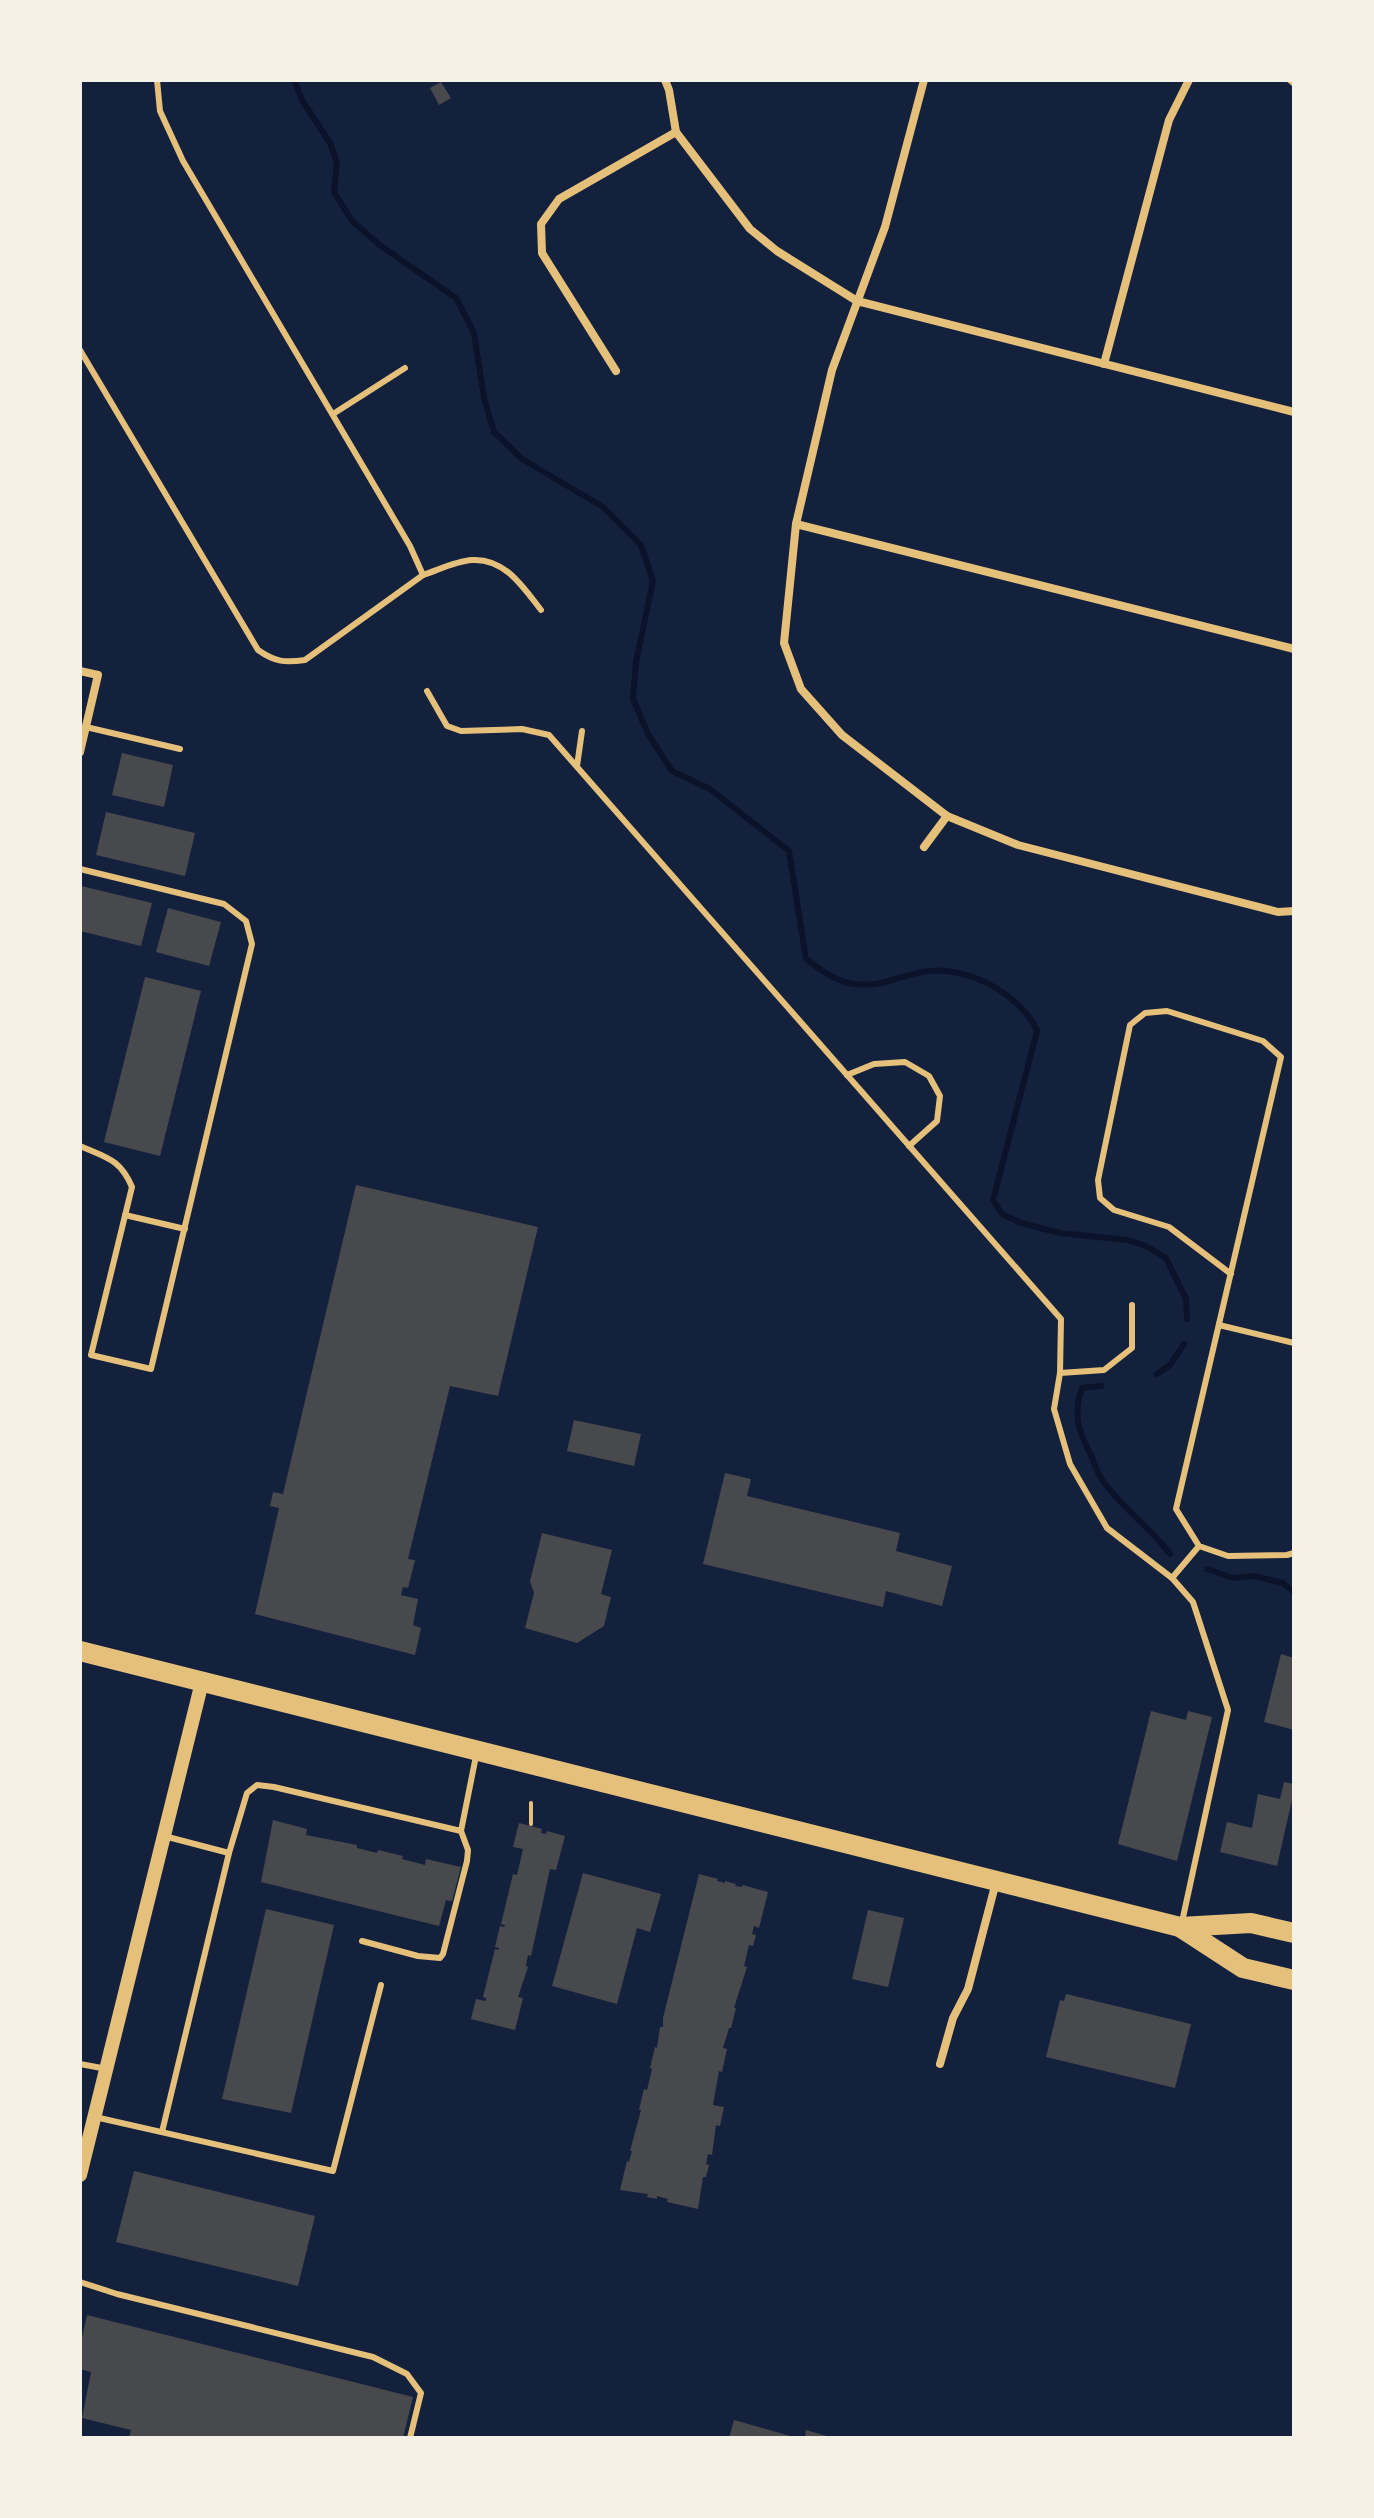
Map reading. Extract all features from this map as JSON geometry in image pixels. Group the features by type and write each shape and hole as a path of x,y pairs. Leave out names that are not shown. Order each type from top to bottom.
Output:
{"main road":[{"path":"80,1651 1180,1927 1251,1923 1294,1933"},
{"path":"1180,1927 1243,1968 1294,1980"}],"street":[{"path":"665,80 676,132 750,229 777,251 857,301 1294,412"},
{"path":"924,80 885,227 832,370 796,524 784,643 801,689 842,735 947,816 1018,845 1278,912 1294,911"},
{"path":"1104,364 1169,120 1189,80"},
{"path":"616,371 542,253 541,224 559,199 676,132"},
{"path":"796,524 1294,649"},
{"path":"80,671 98,675 80,752"},
{"path":"924,847 947,816"},
{"path":"80,2175 202,1682"},
{"path":"940,2064 953,2018 968,1989 997,1881"}],"lane":[{"path":"157,80 160,111 183,161 410,546 423,575"},
{"path":"80,350 258,650 273,660 285,663 305,660 423,575 470,560 493,562 516,577 541,610"},
{"path":"333,414 405,368"},
{"path":"427,691 447,726 461,731 522,729 549,735 1061,1319 1060,1373 1054,1409 1070,1464 1107,1528 1172,1578 1193,1602 1228,1710 1180,1927"},
{"path":"86,727 180,749"},
{"path":"577,766 582,731"},
{"path":"80,869 224,904 246,921 252,944 151,1369 91,1355 132,1187 124,1169 80,1146"},
{"path":"1231,1274 1169,1227 1114,1210 1100,1198 1098,1180 1130,1025 1145,1013 1167,1011 1263,1041 1281,1057 1231,1274 1176,1509 1199,1546 1228,1556 1294,1553"},
{"path":"847,1075 874,1064 905,1062 929,1076 940,1096 937,1121 909,1146"},
{"path":"125,1215 185,1229"},
{"path":"1060,1373 1104,1370 1132,1348 1132,1305"},
{"path":"1219,1325 1294,1343"},
{"path":"1172,1578 1199,1546"},
{"path":"362,1941 418,1956 440,1958 467,1861 468,1850 461,1831 477,1750"},
{"path":"162,2132 229,1853 247,1793 257,1785 274,1787 461,1831"},
{"path":"164,1836 229,1853"},
{"path":"95,2117 333,2171 381,1985"},
{"path":"80,2064 107,2069"},
{"path":"80,2282 117,2294 373,2357 407,2374 421,2393 410,2438"}],"path":[{"path":"1288,80 1294,85"},
{"path":"531,1803 531,1824"}],"building":[{"path":"441,82 451,98 439,105 430,88"},
{"path":"122,753 173,765 164,807 112,795"},
{"path":"106,812 195,833 185,876 96,855"},
{"path":"81,886 152,903 141,946 80,931"},
{"path":"168,908 221,922 209,966 156,952"},
{"path":"145,977 201,991 160,1156 104,1142"},
{"path":"356,1185 538,1227 498,1396 450,1386 408,1559 415,1560 408,1588 403,1587 401,1595 418,1599 413,1625 421,1628 415,1655 255,1614 279,1508 270,1506 273,1492 283,1494"},
{"path":"574,1420 641,1434 634,1466 567,1451"},
{"path":"725,1473 751,1479 747,1496 900,1533 896,1551 952,1566 942,1606 886,1591 883,1607 703,1564"},
{"path":"542,1533 612,1550 601,1594 611,1597 604,1626 577,1643 525,1628 534,1593 530,1581"},
{"path":"1281,1654 1294,1658 1294,1730 1264,1722"},
{"path":"1151,1711 1186,1720 1188,1711 1212,1717 1177,1861 1118,1844"},
{"path":"1284,1782 1294,1784 1294,1791 1277,1866 1220,1852 1227,1822 1252,1828 1258,1794 1280,1799"},
{"path":"273,1820 307,1829 306,1835 357,1845 357,1848 377,1853 378,1850 403,1856 402,1859 425,1865 426,1859 461,1867 452,1901 446,1900 439,1926 261,1882"},
{"path":"519,1823 542,1829 541,1833 546,1834 547,1831 565,1836 556,1870 550,1869 531,1956 528,1955 528,1967 518,1997 523,1998 515,2030 471,2019 476,1999 486,2001 483,1997 495,1949 499,1950 495,1947 500,1926 505,1925 501,1924 513,1874 517,1875 523,1849 513,1847"},
{"path":"583,1873 661,1894 650,1932 637,1928 617,2004 552,1986"},
{"path":"699,1874 735,1886 743,1885 768,1892 759,1928 754,1926 752,1934 756,1935 753,1946 749,1945 744,1966 747,1967 723,2048 727,2049 722,2072 719,2071 713,2105 724,2107 720,2126 716,2125 712,2155 708,2154 706,2164 709,2165 706,2177 703,2177 698,2209 667,2202 668,2199 657,2196 657,2199 647,2197 648,2194 620,2190"},
{"path":"266,1909 334,1925 291,2113 222,2099"},
{"path":"868,1910 904,1918 888,1987 852,1979"},
{"path":"1066,1994 1191,2024 1175,2088 1046,2057 1060,2000 1064,2001"},
{"path":"134,2171 315,2216 298,2286 116,2242"},
{"path":"87,2315 413,2397 403,2438 129,2438 131,2430 82,2418 91,2372 80,2369 80,2346"},
{"path":"734,2420 794,2437 794,2438 729,2438"},
{"path":"806,2430 830,2437 830,2438 805,2438"}],"waterway":[{"path":"294,80 302,100 330,143 337,163 334,192 352,221 381,246 456,298 474,333 484,398 494,432 522,459 603,507 641,545 653,581 636,662 633,699 648,734 672,771 710,789 789,851 806,959 835,978 865,985 929,971 960,973 992,986 1019,1006 1037,1031 993,1200 1002,1214 1021,1223 1060,1233 1127,1240 1146,1246 1166,1258 1186,1299 1187,1319"},
{"path":"1157,1374 1170,1365 1184,1344"},
{"path":"1101,1386 1082,1388 1077,1414 1082,1437 1103,1481 1170,1554"},
{"path":"1207,1569 1233,1578 1254,1576 1283,1583 1294,1592"}]}
